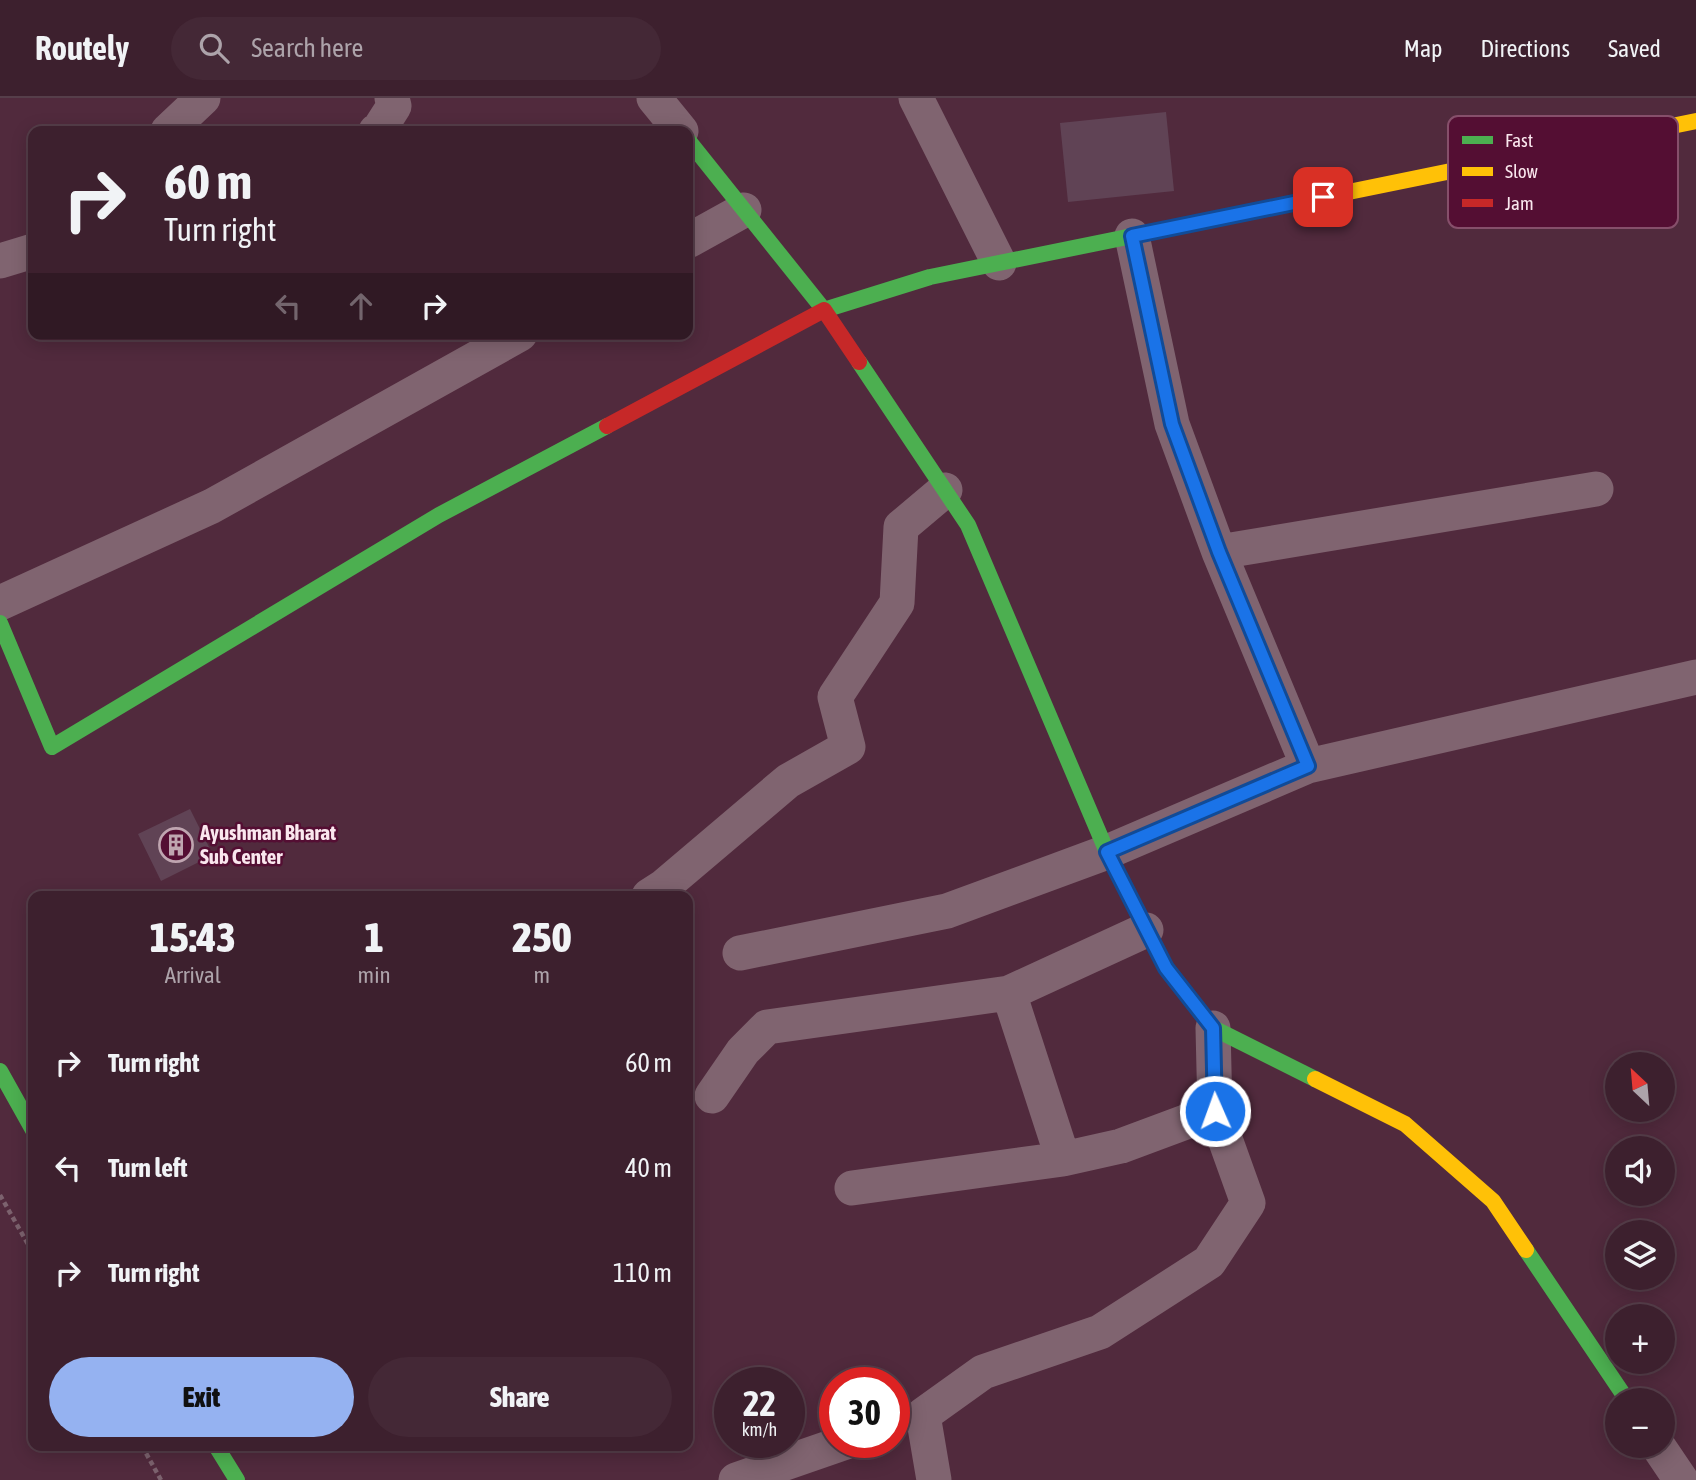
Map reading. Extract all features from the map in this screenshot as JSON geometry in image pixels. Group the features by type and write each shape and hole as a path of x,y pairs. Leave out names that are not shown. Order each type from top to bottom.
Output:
{"street":[{"path":"173,126 203,98"},
{"path":"381,126 394,106 393,98"},
{"path":"654,98 677,126"},
{"path":"916,98 999,263"},
{"path":"1678,125 1696,121"},
{"path":"693,146 824,310 968,525 1107,852 1166,968 1213,1028 1405,1124 1493,1201 1619,1388"},
{"path":"0,623 52,747 439,515 824,310 930,277 1448,172"},
{"path":"693,238 744,210"},
{"path":"1132,236 1172,424 1219,552 1308,766"},
{"path":"0,261 28,253"},
{"path":"0,603 212,506 509,340"},
{"path":"1219,552 1596,489"},
{"path":"657,891 788,781 848,747 835,697 897,603 901,527 945,490"},
{"path":"740,953 947,911 1107,852 1308,766 1696,677"},
{"path":"712,1096 743,1051 767,1027 1009,993 1146,930"},
{"path":"1009,993 1063,1158"},
{"path":"910,1419 983,1372 1100,1332 1209,1262 1248,1203 1215,1111 1213,1028"},
{"path":"0,1072 28,1121"},
{"path":"852,1188 1063,1158 1121,1146 1215,1111"},
{"path":"910,1422 934,1480"},
{"path":"219,1451 237,1480"},
{"path":"736,1480 819,1451"},
{"path":"1666,1458 1681,1480"}],"path":[{"path":"0,1195 28,1244"},
{"path":"145,1451 162,1480"}],"building":[{"path":"1166,112 1174,191 1068,202 1060,123"},
{"name":"Ayushman Bharat Sub Center","path":"190,809 213,855 161,881 138,834"}],"traffic: fast":[{"path":"693,146 824,310 930,277 1280,206"},
{"path":"859,362 968,525 1107,852 1166,968 1213,1028 1315,1079"},
{"path":"0,623 52,747 439,515 607,426"},
{"path":"0,1071 28,1121"},
{"path":"1526,1250 1619,1388"},
{"path":"219,1451 237,1480"}],"traffic: slow":[{"path":"1678,125 1696,121"},
{"path":"1280,206 1448,172"},
{"path":"1315,1079 1405,1124 1493,1201 1526,1250"}],"traffic: jam":[{"path":"607,426 824,310 859,362"}],"place":[{"name":"Ayushman Bharat Sub Center","path":"176,845"}],"route":[{"path":"1215,1111 1213,1028 1166,968 1107,852 1308,766 1219,552 1172,424 1132,236 1323,197"}]}
